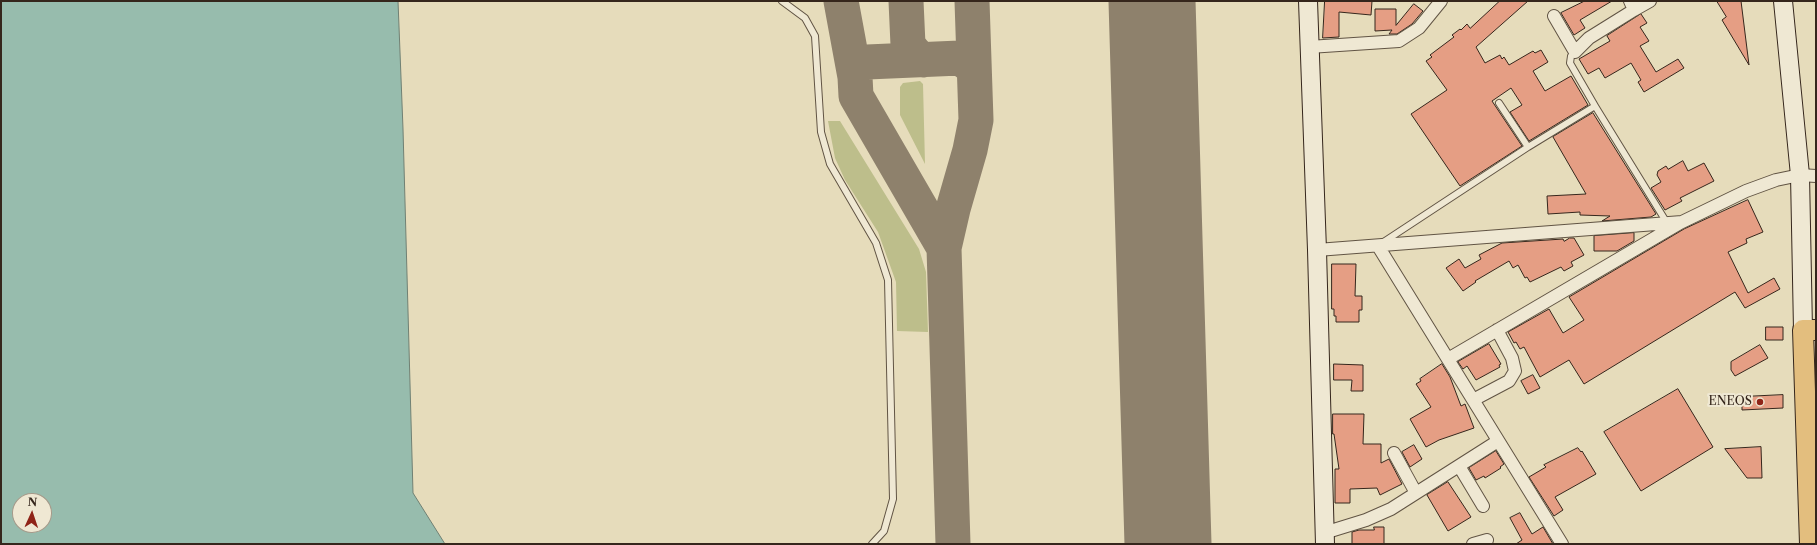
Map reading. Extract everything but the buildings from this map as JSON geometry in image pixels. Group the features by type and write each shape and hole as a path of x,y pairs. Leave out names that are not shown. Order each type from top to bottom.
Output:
{"main road":[{"path":"1809,330 1810,544"}],"street":[{"path":"1308,1 1317,250 1324,538 1391,509 1498,442"},
{"path":"1309,47 1399,41 1419,28 1441,1"},
{"path":"1554,16 1575,52 1589,38 1632,6 1650,1"},
{"path":"1783,1 1808,175 1809,330"},
{"path":"1448,359 1682,222 1746,191 1776,180 1808,175"},
{"path":"1317,250 1682,222"},
{"path":"1378,246 1562,544"},
{"path":"1473,400 1509,381 1515,371 1512,358 1497,330"},
{"path":"1394,453 1416,493"},
{"path":"1459,466 1483,506"},
{"path":"1473,544 1487,540"}],"lane":[{"path":"782,1 804,18 815,36 821,132 830,164 876,243 888,280 893,499 884,531 872,544"},
{"path":"1575,52 1571,56 1570,63 1668,223"},
{"path":"1500,103 1528,147"},
{"path":"1378,246 1528,147 1595,106"}],"green space":[{"path":"920,81 923,84 925,164 900,115 900,87 903,83"},
{"path":"828,121 840,121 919,249 926,272 928,332 897,331 896,282 878,232 845,180 835,158"}],"shaded area":[{"path":"1,1 398,1 413,493 445,544 1,544"}],"taxiway":[{"path":"841,1 855,77 856,96 944,248"},
{"path":"906,1 908,45 916,55 923,60"},
{"path":"953,544 944,248 953,209 970,150 976,120 972,1"},
{"path":"855,77 859,67 867,62 960,58 974,68"}],"runway":[{"path":"1152,1 1168,544"}],"place":[{"name":"ENEOS","path":"1760,402"}]}
